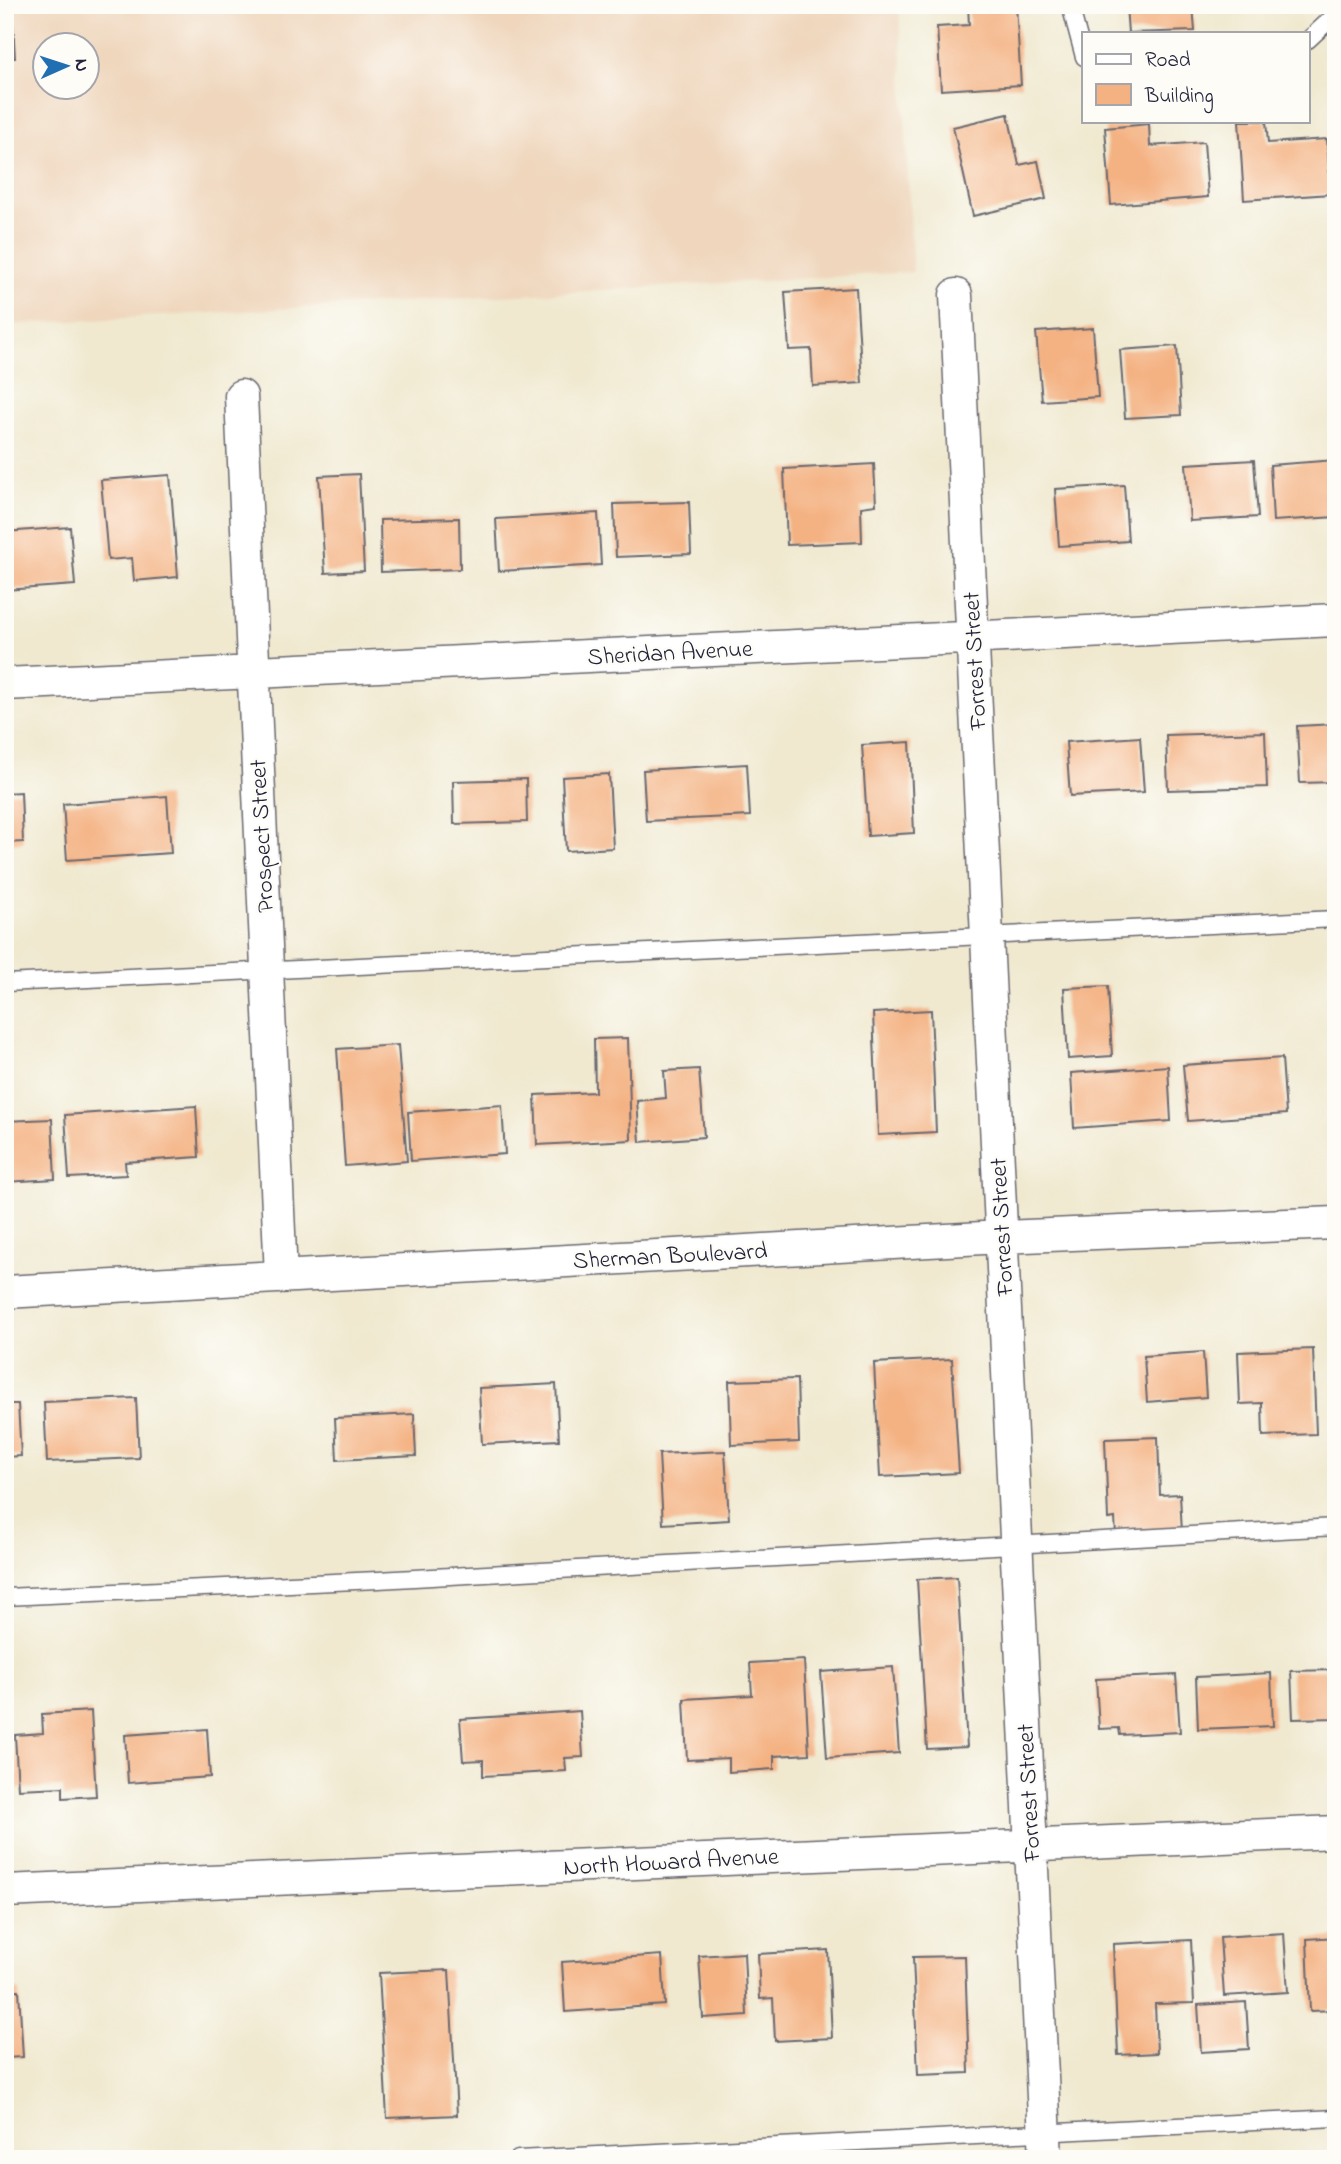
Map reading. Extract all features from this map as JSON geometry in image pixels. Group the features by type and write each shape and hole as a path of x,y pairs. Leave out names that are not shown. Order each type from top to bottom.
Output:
{"street":[{"name":"Forrest Street","path":"956,295 1045,2145"},
{"name":"Prospect Street","path":"241,396 281,1276"},
{"name":"Sheridan Avenue","path":"5,684 1336,620"},
{"name":"Sherman Boulevard","path":"5,1292 1002,1237 1336,1223"},
{"name":"North Howard Avenue","path":"5,1891 1336,1832"}],"lane":[{"path":"1070,5 1082,50"},
{"path":"1310,38 1336,14"},
{"path":"5,983 1336,919"},
{"path":"5,1597 378,1580 1336,1527"},
{"path":"518,2159 1045,2145 1336,2118"}],"shaded area":[{"path":"5,5 899,5 913,272 5,325"}],"building":[{"path":"5,5 12,5 15,58 5,58"},
{"path":"968,5 1016,5 1021,85 941,90 937,27 969,25"},
{"path":"1126,5 1193,5 1195,31 1128,32"},
{"path":"1008,114 1019,165 1038,161 1046,199 973,216 953,127"},
{"path":"1239,122 1266,122 1268,143 1327,139 1331,194 1244,200"},
{"path":"1149,124 1150,146 1204,142 1208,197 1111,205 1105,128"},
{"path":"856,288 862,383 813,386 811,349 789,350 785,292"},
{"path":"1093,328 1098,397 1042,401 1036,332"},
{"path":"1177,346 1181,415 1125,418 1120,350"},
{"path":"1254,460 1258,517 1190,521 1186,464"},
{"path":"1336,460 1336,517 1273,521 1270,465"},
{"path":"874,464 876,505 861,507 862,542 787,545 784,469"},
{"path":"359,474 364,571 325,573 319,476"},
{"path":"170,475 178,577 134,581 132,558 108,560 101,480"},
{"path":"1124,485 1128,541 1059,546 1055,489"},
{"path":"689,502 691,554 616,557 614,504"},
{"path":"598,513 601,565 499,571 496,519"},
{"path":"459,518 460,569 381,572 380,520"},
{"path":"70,527 75,585 5,590 5,532"},
{"path":"1336,724 1336,782 1300,783 1297,726"},
{"path":"1265,732 1267,787 1168,790 1166,735"},
{"path":"1140,737 1144,792 1070,796 1066,742"},
{"path":"910,742 914,833 868,836 862,745"},
{"path":"747,764 750,816 646,821 643,770"},
{"path":"609,774 613,848 566,851 562,777"},
{"path":"526,779 527,822 454,824 453,781"},
{"path":"21,792 23,842 5,843 5,793"},
{"path":"167,796 171,853 67,860 63,804"},
{"path":"1108,986 1112,1056 1068,1059 1064,988"},
{"path":"931,1010 936,1132 878,1135 873,1013"},
{"path":"628,1038 631,1140 537,1145 535,1095 595,1092 594,1039"},
{"path":"398,1045 407,1161 345,1166 337,1049"},
{"path":"1282,1058 1286,1114 1188,1121 1183,1065"},
{"path":"1168,1066 1171,1121 1074,1128 1071,1073"},
{"path":"699,1069 704,1137 640,1142 637,1101 666,1098 664,1071"},
{"path":"502,1105 505,1154 411,1161 408,1112"},
{"path":"196,1106 199,1157 125,1162 126,1175 69,1178 65,1115"},
{"path":"52,1119 55,1179 5,1182 5,1121"},
{"path":"1313,1349 1316,1434 1263,1436 1262,1403 1240,1404 1238,1352"},
{"path":"1203,1352 1206,1397 1147,1402 1144,1356"},
{"path":"952,1359 959,1473 880,1477 874,1363"},
{"path":"797,1379 799,1442 731,1445 729,1381"},
{"path":"556,1384 559,1440 482,1444 479,1388"},
{"path":"136,1398 139,1458 47,1462 44,1402"},
{"path":"5,1404 18,1404 21,1456 5,1457"},
{"path":"414,1414 416,1456 337,1460 335,1418"},
{"path":"1158,1437 1160,1495 1180,1494 1182,1533 1116,1535 1115,1518 1108,1519 1105,1439"},
{"path":"725,1451 729,1520 663,1524 659,1454"},
{"path":"957,1577 967,1747 927,1749 917,1579"},
{"path":"804,1660 809,1754 774,1756 774,1769 729,1772 729,1758 687,1760 684,1699 752,1695 750,1663"},
{"path":"893,1667 899,1753 827,1758 821,1672"},
{"path":"1336,1670 1336,1718 1293,1719 1291,1671"},
{"path":"1271,1673 1273,1726 1198,1729 1196,1677"},
{"path":"1176,1675 1180,1732 1120,1735 1119,1728 1099,1729 1096,1679"},
{"path":"91,1711 96,1796 63,1798 63,1787 18,1789 15,1735 43,1733 42,1714"},
{"path":"580,1711 583,1757 565,1758 566,1771 483,1776 483,1760 463,1761 460,1719"},
{"path":"207,1729 210,1777 128,1783 125,1735"},
{"path":"1284,1933 1288,1992 1224,1996 1220,1937"},
{"path":"1336,1937 1336,2010 1310,2011 1307,1939"},
{"path":"1191,1940 1194,2003 1155,2004 1157,2053 1118,2055 1113,1944"},
{"path":"828,1950 832,2038 775,2041 773,1998 760,1999 758,1954"},
{"path":"744,1953 747,2015 703,2018 699,1956"},
{"path":"662,1955 665,2005 565,2012 562,1962"},
{"path":"965,1956 969,2073 918,2075 913,1957"},
{"path":"449,1970 457,2115 387,2118 379,1973"},
{"path":"5,1990 19,1990 23,2057 5,2058"},
{"path":"1246,2002 1249,2049 1201,2052 1198,2005"}]}
